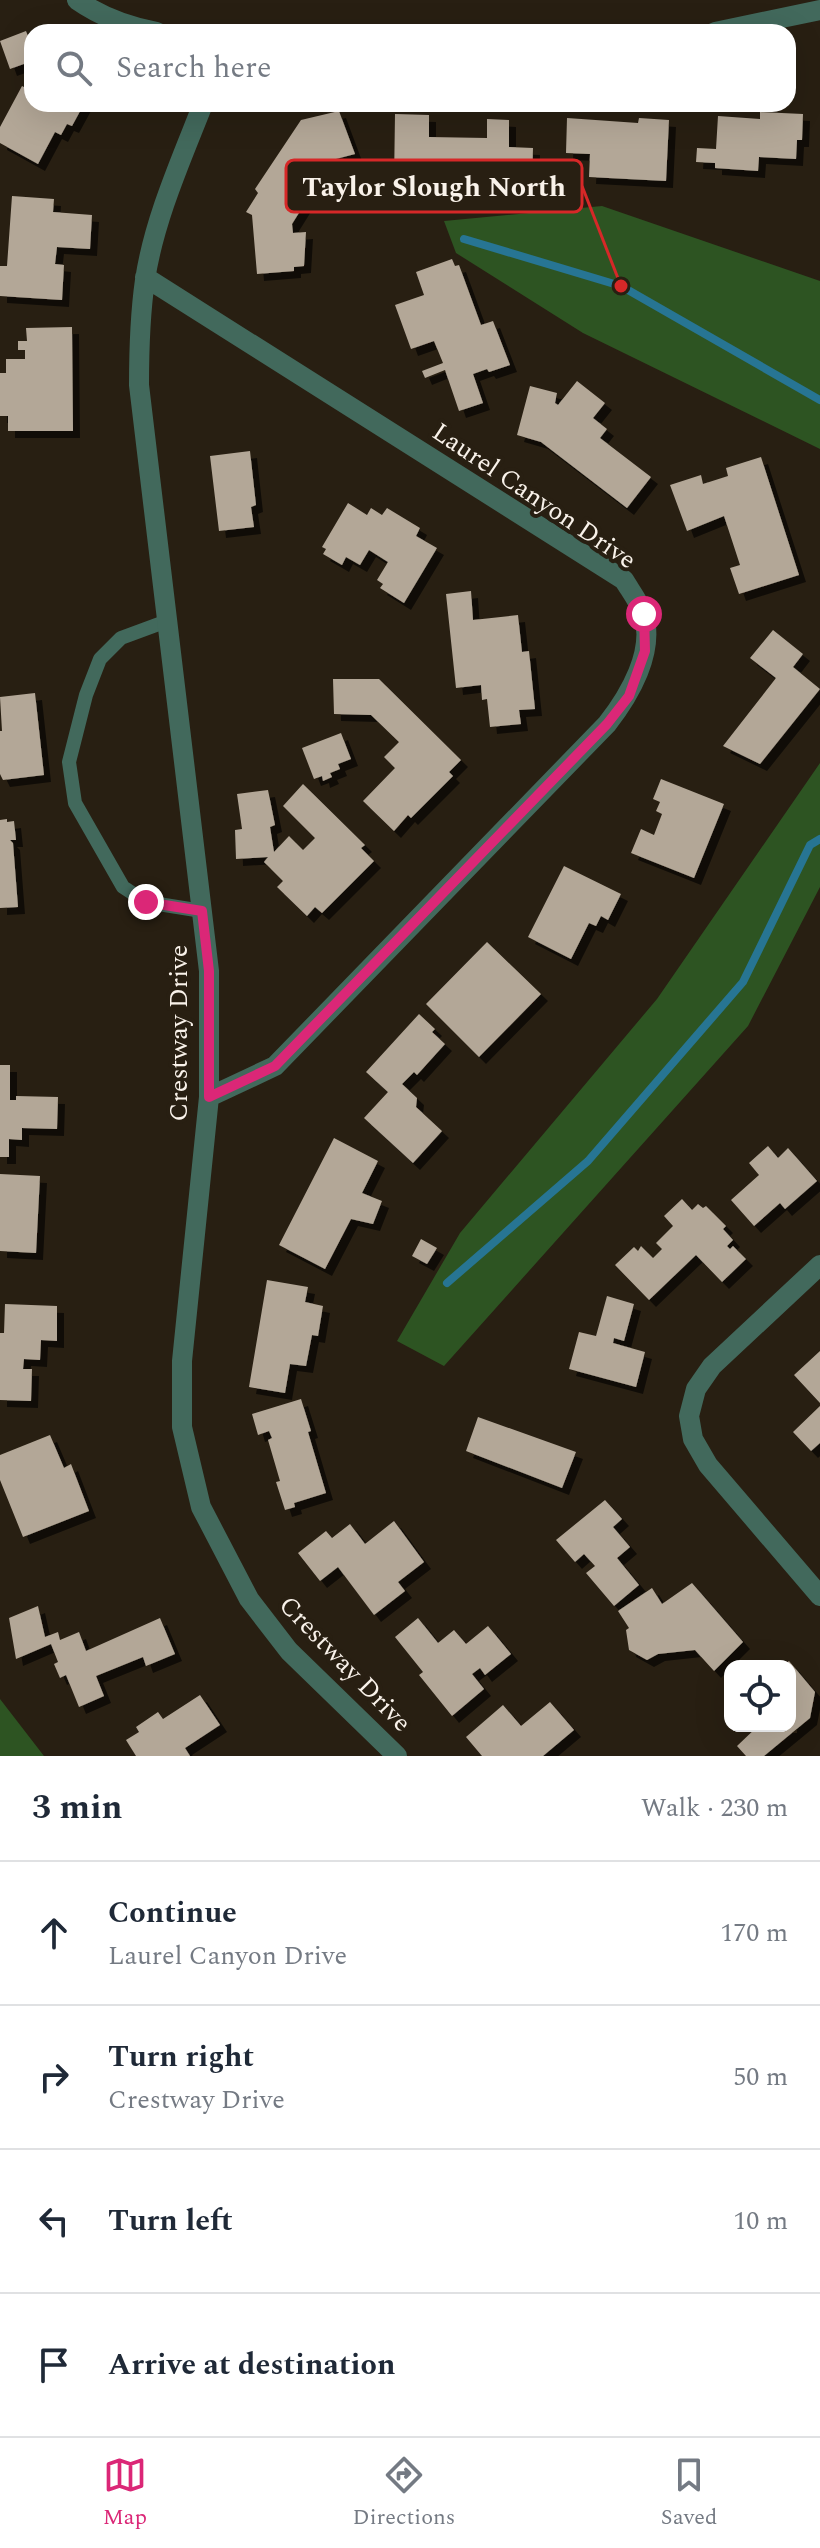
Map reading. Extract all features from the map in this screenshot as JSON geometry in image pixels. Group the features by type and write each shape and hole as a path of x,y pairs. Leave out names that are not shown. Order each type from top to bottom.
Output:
{"street":[{"path":"77,0 90,9 128,24"},
{"path":"753,24 820,10"},
{"name":"Crestway Drive","path":"200,112 164,208 145,277 139,333 139,385 209,971 209,1097 182,1361 182,1427 201,1507 249,1599 289,1651 397,1756"},
{"name":"Laurel Canyon Drive","path":"145,277 624,580 644,614 645,651 629,696 607,724 275,1066 209,1097"},
{"path":"820,1265 712,1366 696,1389 689,1416 693,1439 708,1465 820,1596"}],"lane":[{"path":"167,621 121,638 100,659 86,695 69,762 75,803 123,887 146,902 202,911"}],"green space":[{"path":"602,206 820,281 820,449 583,333 456,253 444,221"},
{"path":"820,763 820,887 748,1026 444,1366 397,1341 460,1233 657,999"},
{"path":"0,1699 44,1756 0,1756"}],"building":[{"path":"24,32 24,64 10,69 0,41"},
{"path":"22,86 24,112 80,112 72,126 67,124 61,135 55,132 38,164 0,143 0,127"},
{"path":"339,112 355,154 332,160 292,224 293,233 306,232 304,266 294,267 294,271 257,274 252,215 246,212 258,193 255,189 301,120"},
{"path":"760,112 803,114 802,140 797,140 796,159 759,157 758,171 715,168 715,163 696,162 697,148 716,149 718,116 760,119"},
{"path":"395,114 429,115 429,137 487,138 487,119 509,120 509,147 533,148 532,181 500,180 500,165 434,164 434,184 394,183"},
{"path":"567,118 638,123 639,118 669,120 666,181 589,177 590,154 566,153"},
{"path":"12,196 54,199 53,212 92,215 90,249 57,247 55,264 64,265 62,300 0,296 0,266 7,266"},
{"path":"452,259 455,266 459,265 481,325 493,321 510,365 473,374 483,403 459,411 445,370 425,378 422,371 443,363 434,341 411,349 395,305 424,295 416,272"},
{"path":"72,327 73,431 8,431 8,416 0,416 0,373 6,373 6,359 25,359 25,350 18,350 18,341 27,341 26,328"},
{"path":"577,381 605,403 593,418 607,429 600,438 651,477 627,508 541,442 517,435 530,386 557,393 555,403 558,405"},
{"path":"250,451 256,505 251,507 254,527 219,531 210,456"},
{"path":"761,457 799,575 739,594 730,568 740,565 724,516 687,531 670,485 701,475 703,484 728,476 726,468"},
{"path":"348,503 367,515 371,508 382,515 387,508 420,528 416,536 437,548 404,603 380,588 383,584 377,580 388,562 369,550 360,565 346,557 342,565 323,554 326,549 322,547"},
{"path":"471,591 473,620 518,615 522,652 529,651 535,709 519,710 521,724 490,727 487,699 482,700 481,685 456,688 446,594"},
{"path":"773,630 803,654 793,667 820,689 760,764 723,746 776,678 750,658"},
{"path":"333,679 379,679 461,760 449,772 453,776 394,831 363,801 395,768 384,757 399,742 371,715 334,714"},
{"path":"35,693 44,775 3,780 0,774 0,697"},
{"path":"341,733 351,759 338,764 340,769 330,773 332,777 323,781 322,776 314,779 302,748"},
{"path":"661,779 724,804 694,878 631,853 641,829 654,835 662,814 656,811 660,802 653,799"},
{"path":"303,784 365,845 361,848 374,861 322,913 315,907 307,916 277,887 283,881 264,862 268,857 236,859 235,830 242,829 237,794 268,790 275,825 270,827 274,852 289,836 303,850 315,838 283,806"},
{"path":"7,819 7,822 14,821 16,840 10,840 13,843 18,907 0,908 0,820"},
{"path":"564,866 621,894 608,920 601,916 596,926 589,923 571,959 528,937"},
{"path":"487,942 541,994 479,1057 426,1004"},
{"path":"419,1014 445,1044 417,1075 414,1072 402,1084 417,1098 416,1107 442,1131 413,1163 364,1118 388,1092 366,1072"},
{"path":"0,1065 10,1065 10,1100 16,1100 16,1096 58,1097 57,1129 22,1128 22,1140 9,1139 9,1157 0,1157"},
{"path":"334,1138 378,1161 362,1193 382,1201 373,1224 351,1219 325,1269 279,1245"},
{"path":"768,1146 778,1158 788,1148 817,1181 785,1209 780,1203 754,1226 731,1200 759,1175 749,1163"},
{"path":"0,1174 40,1176 36,1253 0,1251"},
{"path":"682,1199 692,1210 698,1204 703,1208 706,1206 726,1226 723,1229 733,1240 727,1246 730,1249 733,1246 746,1259 722,1282 696,1255 649,1300 615,1265 634,1247 638,1251 641,1246 653,1258 662,1249 656,1243 673,1226 664,1216"},
{"path":"421,1239 437,1248 427,1264 412,1256"},
{"path":"267,1280 308,1287 305,1302 323,1306 318,1336 312,1335 306,1366 290,1364 285,1393 249,1387"},
{"path":"607,1296 634,1304 624,1341 614,1338 613,1343 645,1352 636,1387 569,1369 579,1332 596,1336"},
{"path":"5,1304 57,1306 57,1341 41,1340 40,1360 24,1359 23,1369 32,1369 31,1401 0,1400 0,1333 4,1333"},
{"path":"820,1351 820,1403 794,1375"},
{"path":"301,1399 326,1493 294,1503 295,1507 285,1510 268,1440 272,1438 269,1431 258,1435 252,1414"},
{"path":"820,1406 820,1443 811,1451 793,1432"},
{"path":"478,1417 576,1452 562,1488 466,1451"},
{"path":"50,1435 64,1468 71,1464 89,1511 23,1537 0,1480 0,1455"},
{"path":"605,1500 622,1519 613,1527 630,1547 617,1558 639,1585 614,1606 586,1573 595,1566 584,1554 575,1562 556,1540"},
{"path":"394,1521 424,1562 398,1582 405,1591 374,1615 338,1567 320,1581 298,1553 326,1531 332,1538 350,1524 365,1544"},
{"path":"692,1583 743,1642 714,1671 695,1650 658,1654 647,1660 629,1650 626,1630 629,1628 618,1611 652,1588 662,1604"},
{"path":"38,1606 45,1637 58,1632 60,1640 79,1632 86,1651 160,1618 175,1654 146,1666 143,1657 96,1676 104,1696 79,1707 66,1675 60,1678 51,1644 16,1659 9,1618"},
{"path":"418,1618 438,1643 454,1630 466,1644 488,1626 511,1654 485,1675 480,1668 472,1674 484,1689 452,1716 419,1675 423,1672 395,1637"},
{"path":"796,1669 815,1692 810,1718 796,1730"},
{"path":"200,1695 220,1725 185,1748 190,1756 136,1756 126,1740 139,1732 136,1727 158,1712 163,1719"},
{"path":"550,1702 574,1730 543,1756 482,1756 466,1737 503,1705 521,1726"},
{"path":"752,1732 793,1732 764,1756 746,1756 737,1746"}],"waterway":[{"path":"464,239 621,286 820,400"},
{"path":"447,1283 588,1161 743,982 810,845 820,839"}],"place":[{"name":"Taylor Slough North","path":"621,286"}],"route":[{"path":"146,902 202,911 209,971 209,1097 275,1066 607,724 629,696 645,651 644,614"}]}
